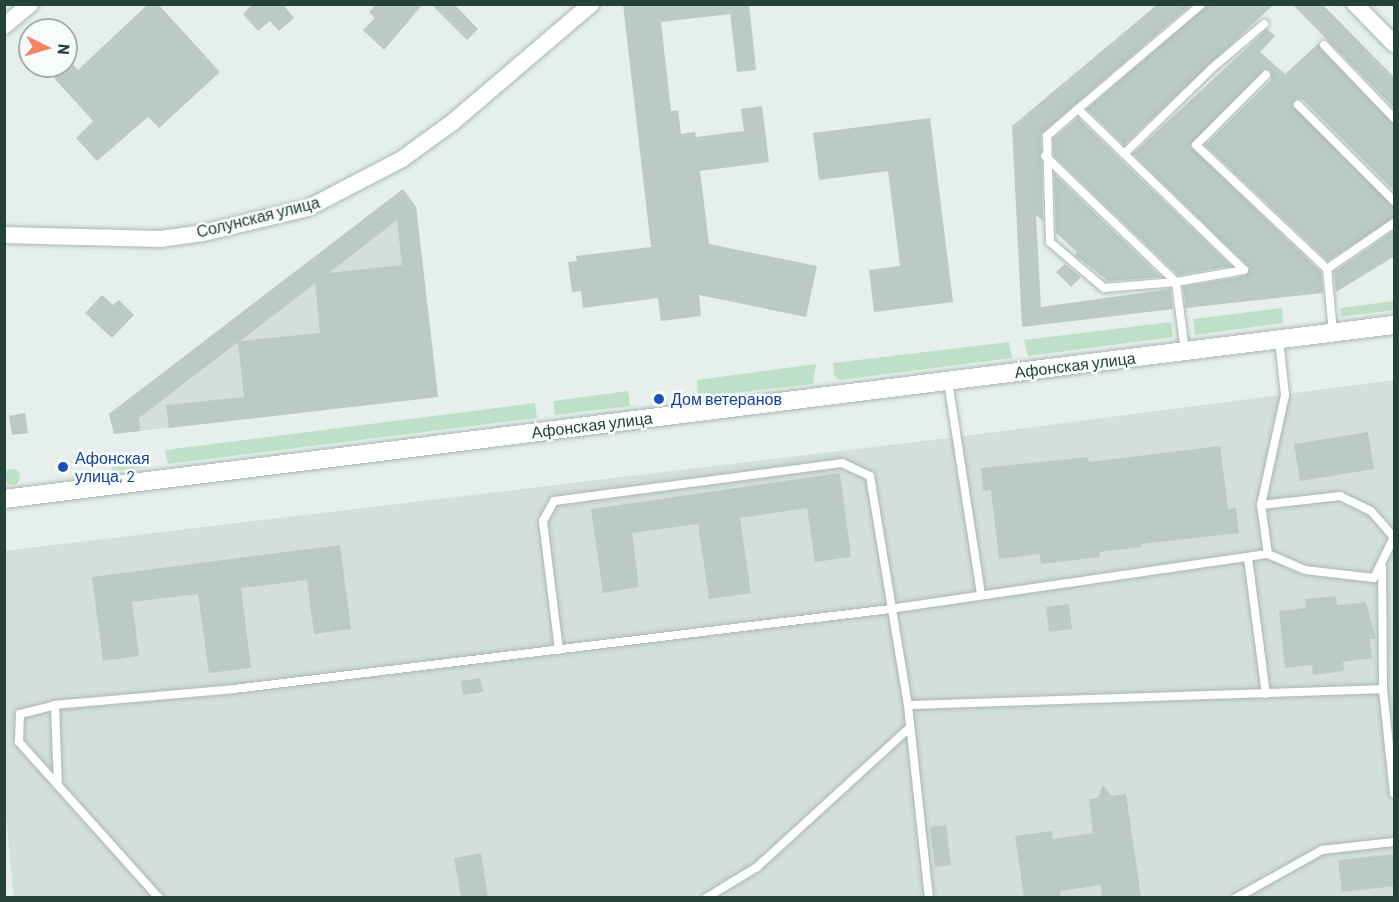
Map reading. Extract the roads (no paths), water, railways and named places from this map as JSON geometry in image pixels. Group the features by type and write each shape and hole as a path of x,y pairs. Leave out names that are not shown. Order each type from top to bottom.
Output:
{"street":[{"path":"4,26 30,4"},
{"name":"Солунская улица","path":"4,236 160,239 203,233 308,208 350,190 428,141 591,4"},
{"path":"1355,4 1395,44"},
{"name":"Афонская улица","path":"4,499 1395,325"}],"lane":[{"path":"1078,109 1244,270 1176,282 1104,288 1050,242 1045,156 1047,136 1078,109 1202,4"},
{"path":"1124,154 1211,69 1264,24"},
{"path":"1323,45 1395,118"},
{"path":"1266,75 1196,145 1327,269 1333,333"},
{"path":"1298,105 1395,201"},
{"path":"1045,156 1176,282 1185,351"},
{"path":"1327,269 1395,224"},
{"path":"1268,554 1261,505 1285,395 1279,339"},
{"path":"948,381 981,594"},
{"path":"559,650 543,521 554,501 842,464 870,476 890,609 908,705 929,897"},
{"path":"159,897 19,742 20,714 55,705 246,688 890,609 1268,554 1305,570 1374,578 1382,567 1394,537 1371,511 1340,496 1261,505"},
{"path":"1248,558 1266,694"},
{"path":"1382,567 1383,689 1390,715 1395,793"},
{"path":"908,705 1383,689"},
{"path":"55,705 58,785"},
{"path":"706,897 757,867 909,728"},
{"path":"1236,897 1322,850 1395,842"}],"place":[{"name":"Дом ветеранов","path":"659,399"},
{"name":"Афонская улица, 2","path":"63,467"}]}
